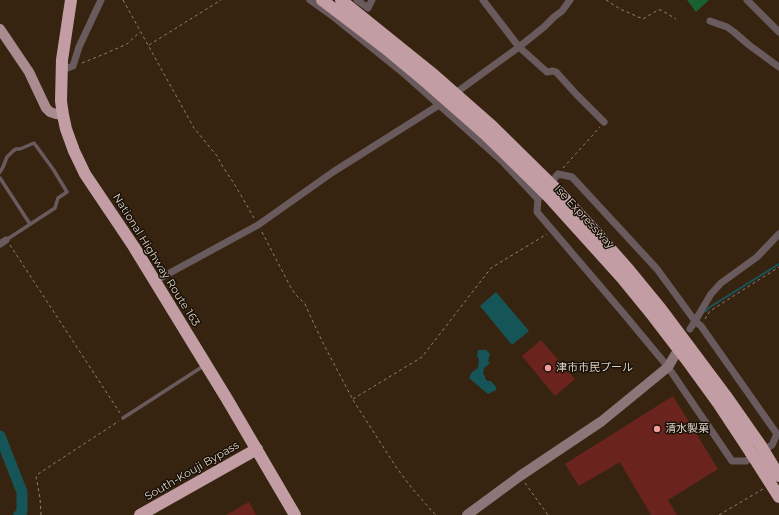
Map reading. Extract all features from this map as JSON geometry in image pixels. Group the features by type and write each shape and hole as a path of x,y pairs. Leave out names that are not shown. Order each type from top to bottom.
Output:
{"highway":[{"name":"National Highway Route 163","path":"71,0 67,68 61,101 70,140 78,160 206,364 257,449 294,515"},
{"name":"Ise Expressway","path":"322,0 385,48 427,83 485,134 547,194 592,228 661,309 726,396 756,449 779,497"},
{"name":"Ise Expressway","path":"341,0 434,75 492,126 547,194"},
{"name":"South-Kouji Bypass","path":"140,515 257,449"},
{"name":"Ise Expressway","path":"756,449 779,476"}],"main road":[{"path":"0,29 29,72 46,108 50,112 63,114"}],"street":[{"path":"67,68 79,47 101,0"},
{"path":"310,0 335,18 402,72 503,162 547,194"},
{"path":"357,0 368,8 372,0"},
{"path":"484,0 518,47 547,72 553,71 558,74 604,122"},
{"path":"155,281 258,225 333,172 439,105 544,27 562,11 570,0"},
{"path":"747,0 779,32"},
{"path":"710,21 720,24 734,32 779,67"},
{"path":"558,174 572,177 657,269 777,434 772,445 746,461 732,462 668,368 537,212 558,174"},
{"path":"690,329 698,324 711,294 721,283 758,257 779,234"},
{"path":"467,515 520,476 602,421 668,368 675,355"}],"lane":[{"path":"0,172 7,157 13,151 34,143 53,169 67,192 58,198 55,208 3,242"},
{"path":"0,178 30,224"},
{"path":"123,418 206,364"}],"path":[{"path":"123,0 194,128 217,156 258,225 290,286 295,294 305,304 323,344 353,400 396,467 430,510 436,515"},
{"path":"148,46 221,0"},
{"path":"606,0 620,9 643,19 658,10 661,10 676,19"},
{"path":"67,68 127,44 140,31"},
{"path":"558,174 604,122"},
{"path":"353,400 422,357 490,268 553,230"},
{"path":"3,242 123,418 38,474 36,478 40,498 41,515"},
{"path":"698,324 710,311 779,267"},
{"path":"520,476 548,515"},
{"path":"719,515 763,488"}],"green space":[{"path":"687,0 709,0 696,12"}],"water":[{"path":"496,292 529,331 512,345 480,306"},
{"path":"478,350 486,350 490,354 488,361 490,363 484,368 483,374 487,381 491,381 496,387 496,390 488,394 469,378 472,372 478,368"}],"building":[{"name":"津市市民プール","path":"541,340 575,379 555,396 522,356"},
{"name":"清水製菓","path":"673,396 718,469 668,500 677,515 651,515 620,462 579,486 565,464"},
{"path":"249,502 256,515 226,515"}],"waterway":[{"path":"706,311 779,264"},
{"path":"0,436 22,492 22,512 19,515"}],"place":[{"name":"津市市民プール","path":"548,368"},
{"name":"清水製菓","path":"657,429"}]}
